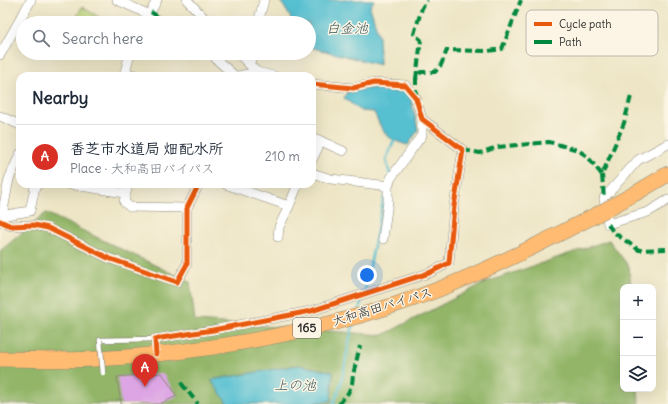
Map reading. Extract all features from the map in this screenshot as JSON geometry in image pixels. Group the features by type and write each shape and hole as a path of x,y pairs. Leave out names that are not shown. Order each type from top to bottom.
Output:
{"highway":[{"name":"大和高田バイパス","path":"0,359 96,359 155,346 223,346 302,330 386,307 435,290 525,251 594,216 668,174"}],"street":[{"path":"22,16 31,0"},
{"path":"117,0 142,16"},
{"path":"149,16 157,0"},
{"path":"187,0 202,16"},
{"path":"260,16 264,0"},
{"path":"0,55 16,27"},
{"path":"125,72 128,60"},
{"path":"217,60 231,72"},
{"path":"243,60 252,72"},
{"path":"252,72 253,60"},
{"path":"316,84 353,88 374,83 405,85 416,98 422,120 422,135 391,178 388,186 388,201 383,239"},
{"path":"0,116 16,122"},
{"path":"155,346 213,330 311,311 429,273 449,262 454,206 463,150 422,120"},
{"path":"316,139 344,151"},
{"path":"316,152 321,141"},
{"path":"668,144 638,160 604,198 608,224 648,212 668,200"},
{"path":"1,218 9,180 16,163"},
{"path":"316,174 331,179 388,186"},
{"path":"1,218 30,211 35,188"},
{"path":"94,188 125,193"},
{"path":"127,188 124,202 130,207 187,208"},
{"path":"1,218 11,226 34,225 48,228 108,258 177,282 187,264 187,208 197,188"},
{"path":"237,188 289,206"},
{"path":"278,236 279,227 296,188"},
{"path":"429,273 435,290"}],"lane":[{"path":"103,373 100,340 155,346"}],"green space":[{"path":"82,7 97,16 77,16"},
{"path":"46,213 190,282 195,321 383,335 484,283 609,240 629,267 631,284 620,284 620,392 638,392 639,404 300,404 331,401 333,372 299,365 211,380 228,404 0,404 0,251"}],"water":[{"name":"白金池","path":"280,0 374,0 370,7 379,36 380,65 316,49 316,16 290,16"},
{"path":"387,86 404,88 410,94 418,130 408,145 394,140 386,134 374,112 361,111 344,98 347,92"},
{"name":"上の池","path":"299,365 333,372 331,401 300,404 228,404 211,380"}],"building":[{"path":"162,373 177,396 160,404 121,404 117,377"}],"waterway":[{"path":"390,175 386,159 395,139"},
{"path":"365,290 384,197"},
{"path":"359,309 363,297"},
{"path":"333,404 343,375 354,323"}],"marked path":[{"path":"416,79 421,40 414,34 422,8 427,0"},
{"path":"416,97 416,79 421,72 435,72 441,65 447,50 488,51 502,49 521,0"},
{"path":"151,12 157,16"},
{"path":"463,150 480,153 497,147 549,142 578,150 588,157 602,175 624,123 631,96"},
{"path":"602,175 604,198"},
{"path":"608,224 613,232 639,250 668,249"},
{"path":"339,404 348,393 352,384 360,346"},
{"path":"181,383 198,404"}],"cycle path":[{"path":"156,354 155,339 213,330 311,311 429,273 449,263 454,206 463,150 422,119 416,98 405,85 374,83 353,88 316,84"},
{"path":"0,221 11,226 34,225 48,228 108,258 177,282 187,264 187,208 197,188"}],"place":[{"name":"香芝市水道局 畑配水所","path":"145,387"}]}
